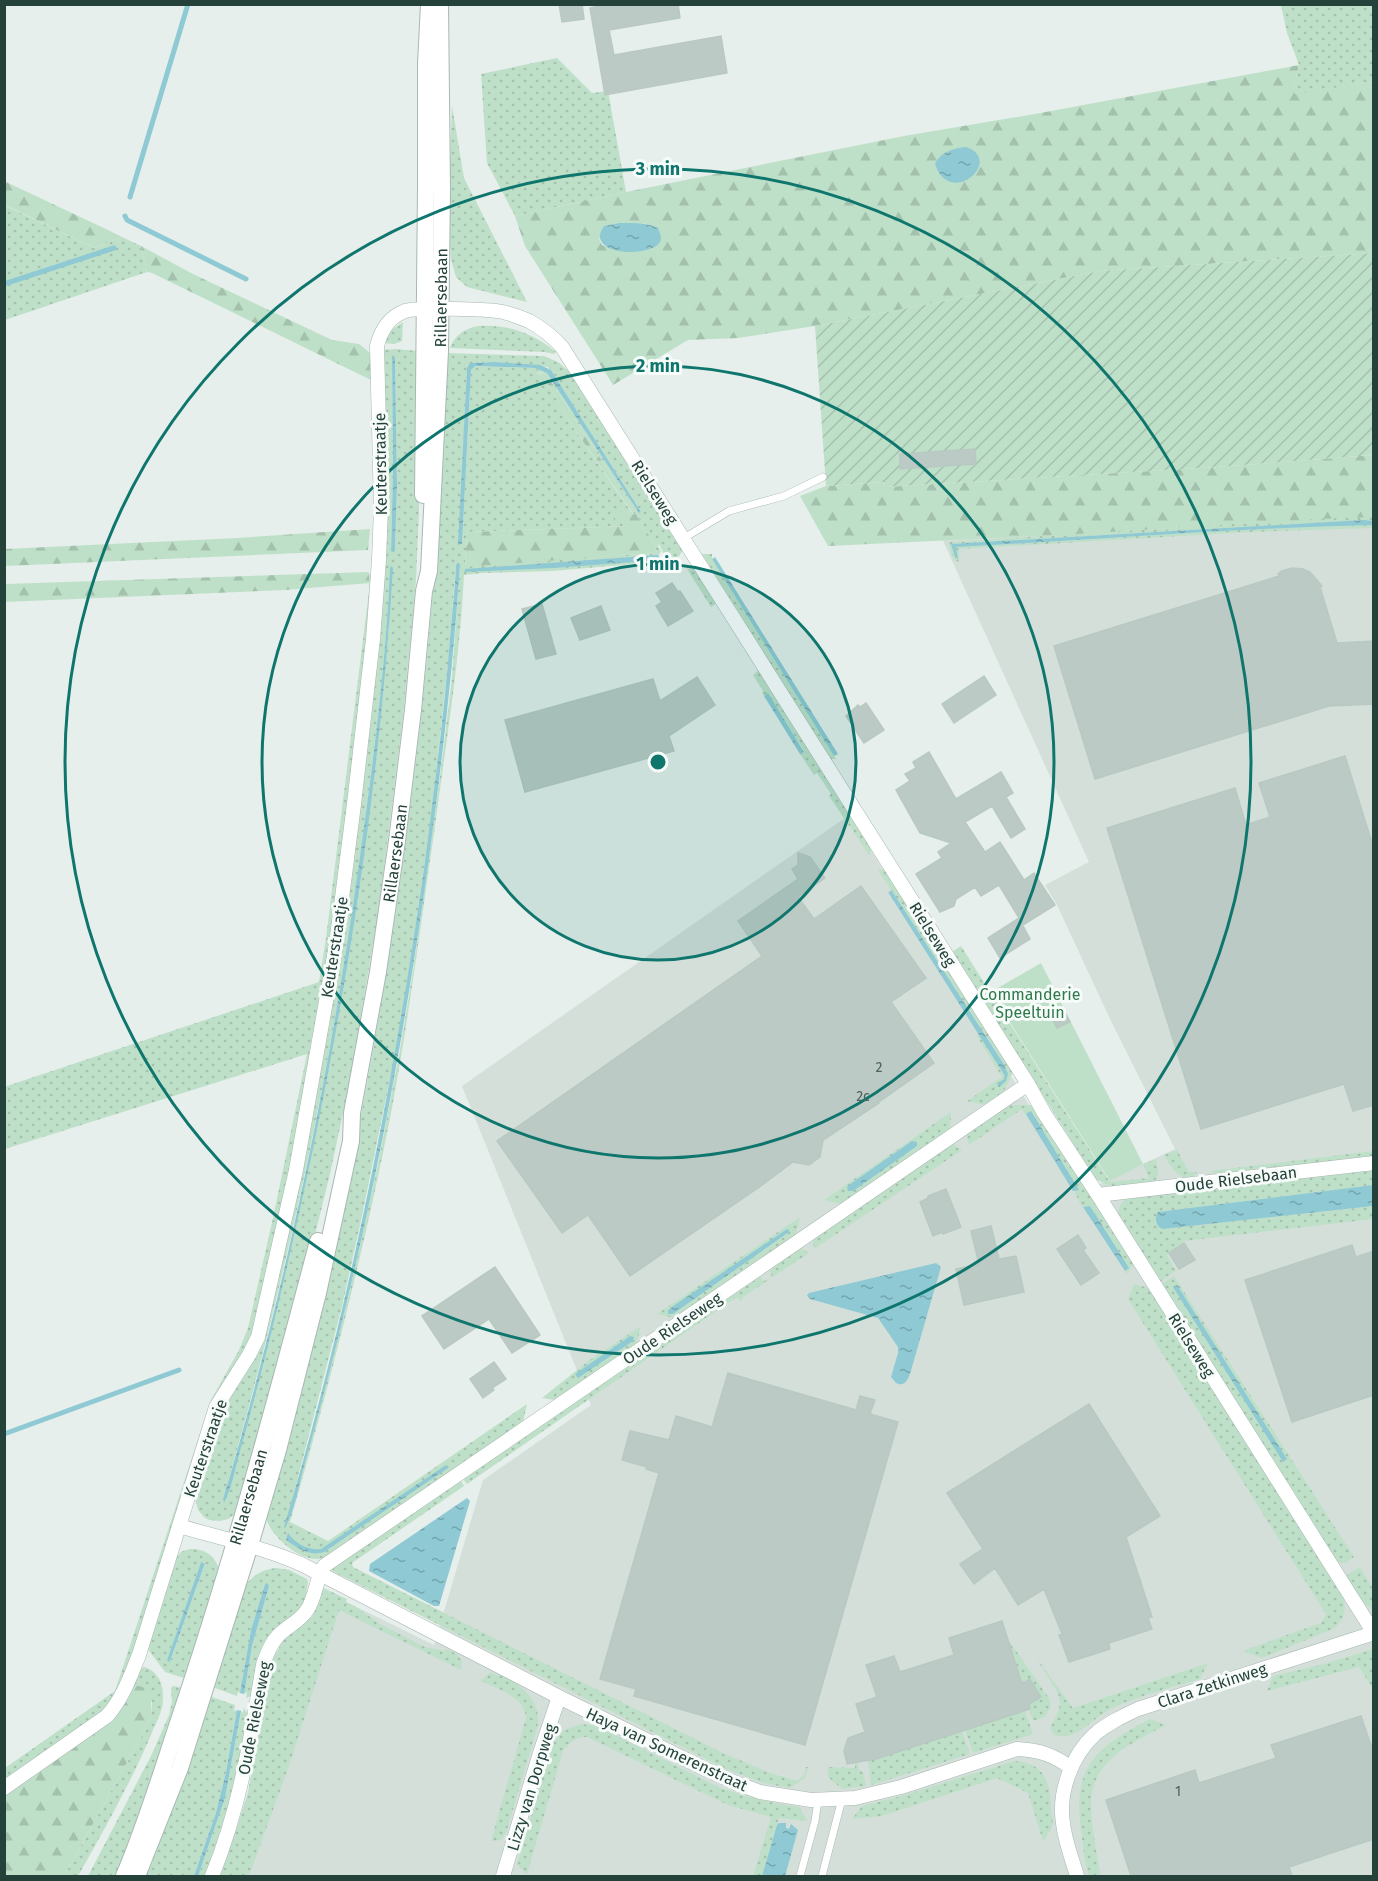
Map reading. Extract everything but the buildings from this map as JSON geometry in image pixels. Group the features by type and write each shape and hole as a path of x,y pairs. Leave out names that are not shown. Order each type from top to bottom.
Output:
{"street":[{"name":"Rillaersebaan","path":"137,1876 180,1768 243,1544 342,1140 352,1113 378,972 397,842 424,591 429,571 435,472 426,64 429,4"},
{"name":"Rillaersebaan","path":"433,309 442,189 440,4"},
{"name":"Rielseweg","path":"377,346 382,330 388,322 407,310 502,312 530,321 552,335 573,362 1028,1084 1044,1113 1374,1633"},
{"name":"Keuterstraatje","path":"4,1788 107,1716 124,1692 138,1655 216,1407 258,1337 297,1170 334,956 354,804 377,594 381,508 377,346"},
{"name":"Oude Rielseweg","path":"212,1876 234,1817 268,1649 280,1633 300,1620 306,1613 319,1574 324,1566 1028,1084"},
{"name":"Oude Rielsebaan","path":"1098,1195 1374,1163"},
{"path":"178,1526 282,1556 319,1574"},
{"name":"Rillaersebaan","path":"124,1876 140,1840 243,1544"},
{"name":"Haya van Somerenstraat","path":"319,1574 559,1697 735,1783 776,1796 842,1800 885,1791 1017,1749 1049,1754 1071,1768"},
{"name":"Clara Zetkinweg","path":"1077,1876 1063,1823 1062,1808 1071,1768 1094,1735 1116,1719 1150,1705 1374,1633"},
{"name":"Lizzy van Dorpweg","path":"503,1876 559,1697"}],"lane":[{"path":"684,538 729,511 784,496 824,477"},
{"path":"800,1876 815,1821 818,1800"},
{"path":"822,1876 842,1800"}],"shaded area":[{"path":"1373,505 1373,1876 234,1876 330,1594 434,1645 483,1480 591,1405 462,1086 849,815 1083,1192 1175,1149 1111,1021 1057,905 1045,885 1089,862 934,521"}],"green space":[{"path":"1281,5 1373,5 1373,82 1293,95 1299,65 1287,33"},
{"path":"557,58 592,93 608,91 626,192 515,216 487,163 481,74"},
{"path":"1299,65 1294,94 1373,82 1373,253 1100,271 815,326 738,338 688,340 613,385 525,246 515,216 904,136","holes":["643,223 658,228 655,246 641,250 616,250 602,245 599,239"]},
{"path":"452,106 464,178 527,302 467,287 456,277 451,259 448,215"},
{"path":"4,181 122,237 94,248 5,205"},
{"path":"4,205 94,248 122,237 141,246 147,272 5,320"},
{"path":"141,246 193,274 332,340 359,344 370,353 375,382 147,272"},
{"path":"1373,253 1373,455 885,487 884,482 826,486 815,326 1100,271"},
{"path":"403,322 402,341 394,344 384,343 390,331"},
{"path":"478,326 520,331 556,352 554,354 450,348 461,333"},
{"path":"383,350 419,351 419,511 416,580 403,717 379,909 349,1085 330,1174 239,1512 228,1519 209,1520 198,1510 194,1495 217,1417 248,1365 299,1177 382,583","holes":["395,357 397,485 395,550 393,552 391,550 392,359","390,568 389,627 365,846 329,1067 272,1328 255,1397 224,1503 223,1499 287,1254 337,1005 351,922 376,737"]},
{"path":"448,353 544,356 558,362 571,373 683,550 673,565 668,561 553,571 464,575 448,732 409,1006 391,1113 345,1319 290,1522 328,1541 527,1404 523,1422 329,1555 316,1559 300,1555 285,1545 273,1532 266,1518 349,1172 390,951 424,689","holes":["494,362 548,367 641,512 639,513 547,373 535,368 474,366 471,370 462,544 459,545 467,369 472,363","536,373 547,375 639,519 655,545 657,553 465,566 467,532 631,526 634,516 571,424 543,376","659,544 666,559 465,572 659,555 661,551","456,565 460,565 452,677 441,769 400,1050 378,1164 347,1302 297,1492 285,1528 342,1306 395,1055 433,802"]},
{"path":"475,370 538,372 547,375 639,519 655,545 657,553 465,567 467,532 629,526 615,520 617,511 634,515 571,424 543,376 535,372 478,373 474,377"},
{"path":"1373,455 1373,517 828,546 800,496 826,486 884,482 885,487"},
{"path":"1373,515 1373,521 951,544 957,558 956,547 1217,531 1373,525 1373,528 1249,532 959,549 959,562 953,559 948,542"},
{"path":"370,529 368,550 5,566 5,549"},
{"path":"702,554 712,554 712,559 836,759 830,759"},
{"path":"695,568 717,603 711,607 687,569"},
{"path":"368,572 373,580 341,879 292,1172 249,1345 216,1394 125,1678 109,1708 5,1782 5,1768 115,1691 211,1400 239,1350 248,1328 307,1054 5,1149 4,1087 319,982 370,583"},
{"path":"368,572 370,583 285,590 5,602 5,584"},
{"path":"759,670 872,849 869,855 829,796 831,794 817,773 814,775 800,754 804,751 768,694 764,696 762,693 753,675"},
{"path":"885,869 1013,1072 1004,1091 985,1105 967,1101 1002,1077 977,1036 979,1035 1006,1081 1003,1063 878,870"},
{"path":"961,946 1110,1182 1149,1178 1143,1164 1156,1159 1158,1175 1155,1181 1130,1186 1115,1186 1095,1178 952,952"},
{"name":"Commanderie Speeltuin","path":"1041,963 1143,1164 1110,1181 991,992"},
{"path":"1011,1105 1034,1105 1134,1263 1127,1274 1125,1271 1129,1268 1090,1206 1082,1207 1074,1191 1078,1189 1031,1111 1026,1114 1067,1180 1022,1109 969,1145 966,1135"},
{"path":"951,1112 950,1130 842,1204 824,1200"},
{"path":"953,1144 962,1150 814,1249 813,1240"},
{"path":"1177,1150 1189,1172 1197,1172 1193,1179 1183,1177 1176,1172 1164,1155"},
{"path":"1373,1151 1373,1158 1216,1176 1211,1171"},
{"path":"1373,1168 1373,1185 1158,1212 1157,1224 1163,1229 1374,1206 1373,1219 1183,1241 1184,1243 1167,1255 1176,1271 1160,1282 1118,1212 1120,1205 1127,1198"},
{"path":"800,1217 796,1235 674,1318 657,1314","holes":["789,1232 673,1314 669,1314 668,1310"]},
{"path":"801,1248 809,1253 740,1301 735,1298 467,1484 463,1479 761,1276 765,1281 772,1277 769,1270"},
{"path":"1174,1276 1354,1557 1345,1563 1337,1562 1162,1284"},
{"path":"1134,1284 1149,1288 1343,1597 1344,1615 1333,1629 1262,1658 1245,1652 1245,1650 1321,1623 1326,1614 1128,1299"},
{"path":"641,1326 636,1345 555,1400 542,1398 587,1362","holes":["632,1336 633,1341 578,1377 576,1374"]},
{"path":"461,1481 464,1486 352,1563 353,1567 723,1753 773,1774 797,1781 808,1767 805,1778 790,1788 764,1783 728,1770 332,1571 333,1568"},
{"path":"195,1549 206,1552 213,1558 221,1574 187,1679 165,1672 147,1648 174,1560 181,1552","holes":["201,1562 204,1562 170,1661 167,1660"]},
{"path":"1360,1567 1373,1589 1373,1610 1361,1600 1347,1578 1348,1574"},
{"path":"277,1568 289,1570 307,1579 307,1591 303,1605 264,1643 256,1665 251,1696 246,1698 247,1692 244,1694 244,1692 252,1646 269,1586 265,1584 251,1630 240,1693 238,1692 237,1696 212,1687 245,1586 259,1573"},
{"path":"321,1587 347,1599 346,1602 380,1624 425,1647 445,1651 446,1649 457,1654 462,1661 461,1670 339,1610 289,1766 249,1876 220,1876 248,1792 272,1660 285,1638 312,1617"},
{"path":"1007,1638 1049,1698 1051,1706 1045,1717 1033,1721 1027,1704 1041,1697 1031,1679 1022,1684"},
{"path":"1373,1649 1373,1689 1359,1667 1267,1691 1273,1676"},
{"path":"1035,1656 1073,1708 1208,1663 1200,1679 1128,1701 1107,1711 1076,1733 1062,1736 1054,1735 1050,1728 1058,1712 1060,1703 1058,1693"},
{"path":"144,1667 157,1676 161,1684 163,1704 160,1713 126,1789 78,1876 64,1876 144,1732 151,1715 152,1702 134,1685 138,1670"},
{"path":"492,1673 520,1686 527,1693 537,1709 538,1719 506,1833 501,1840 491,1841 526,1718 521,1704 516,1699 481,1681"},
{"path":"134,1685 151,1689 151,1715 144,1732 64,1876 5,1876 5,1794 111,1720 126,1702"},
{"path":"173,1686 185,1688 131,1839 115,1876 88,1876 152,1754 169,1715"},
{"path":"209,1696 235,1705 234,1711 237,1710 216,1813 194,1876 143,1876"},
{"path":"1024,1707 1033,1734 973,1753 965,1730 1019,1712"},
{"path":"244,1708 248,1715 231,1801 205,1876 198,1876 225,1798 241,1711 243,1713"},
{"path":"1150,1719 1166,1725 1178,1719 1135,1741 1110,1760 1100,1772 1094,1786 1091,1803 1101,1876 1089,1876 1079,1808 1085,1774 1092,1761 1103,1749"},
{"path":"581,1724 602,1728 714,1785 735,1793 799,1807 808,1821 779,1818 762,1876 753,1876 771,1817 728,1805 587,1737 579,1738 563,1751 527,1874 517,1865 552,1744 564,1730"},
{"path":"962,1731 970,1754 871,1785 868,1761"},
{"path":"1014,1761 1032,1765 1044,1776 1047,1783 1053,1823 1043,1841 1028,1793 997,1778 882,1816 852,1819 862,1806"},
{"path":"858,1762 866,1786 842,1789 828,1777 828,1767 855,1768 855,1763"}],"water":[{"path":"966,147 976,153 980,161 977,170 962,182 952,182 942,177 935,164 940,156 948,151"},
{"path":"620,223 644,224 658,228 660,242 654,247 633,252 610,248 603,243 600,236 604,226"},
{"path":"395,357 397,485 395,550 393,552 391,551 392,358"},
{"path":"472,363 540,365 551,370 641,512 639,513 547,373 535,368 475,366 471,370 462,544 458,545 467,368"},
{"path":"1373,521 1373,525 1217,531 956,547 958,559 955,557 951,544"},
{"path":"658,555 661,560 465,572 465,569"},
{"path":"715,557 838,754 834,756 712,559"},
{"path":"458,563 460,565 455,632 436,801 414,961 393,1086 368,1210 339,1334 292,1513 285,1528 329,1365 348,1283 398,1034 424,868 445,696"},
{"path":"391,566 393,568 377,754 352,939 336,1031 278,1305 232,1482 224,1503 223,1499 267,1341 286,1261 335,1019 374,749"},
{"path":"768,693 804,752 800,754 764,696"},
{"path":"892,891 1003,1063 1008,1074 1006,1081 999,1087 997,1084 1005,1076 888,892"},
{"path":"1031,1111 1079,1190 1073,1191 1026,1114"},
{"path":"912,1141 917,1142 917,1146 853,1191 848,1191 849,1185"},
{"path":"1373,1185 1373,1206 1163,1229 1156,1222 1158,1212"},
{"path":"1090,1206 1129,1268 1125,1271 1083,1207"},
{"path":"787,1229 789,1232 673,1314 668,1314 668,1310 676,1304"},
{"path":"936,1263 941,1267 910,1374 903,1384 896,1383 891,1377 898,1347 878,1318 810,1299 807,1295 809,1293"},
{"path":"1177,1285 1287,1459 1283,1462 1173,1287"},
{"path":"630,1336 634,1337 633,1341 578,1378 575,1374"},
{"path":"446,1465 448,1468 324,1552 309,1553 286,1540 288,1533 302,1546 321,1549"},
{"path":"467,1498 470,1501 439,1606 434,1606 369,1571 370,1564"},
{"path":"201,1562 205,1563 169,1662 167,1660"},
{"path":"267,1583 269,1586 252,1646 244,1694 240,1693 251,1630"},
{"path":"237,1710 241,1711 225,1798 198,1876 194,1876 216,1813"},
{"path":"786,1823 786,1828 789,1829 791,1824 798,1830 785,1876 762,1876 777,1825"}],"waterway":[{"path":"130,197 188,4"},
{"path":"125,216 127,220 246,279"},
{"path":"4,284 114,248"},
{"path":"4,1434 179,1370"}]}
